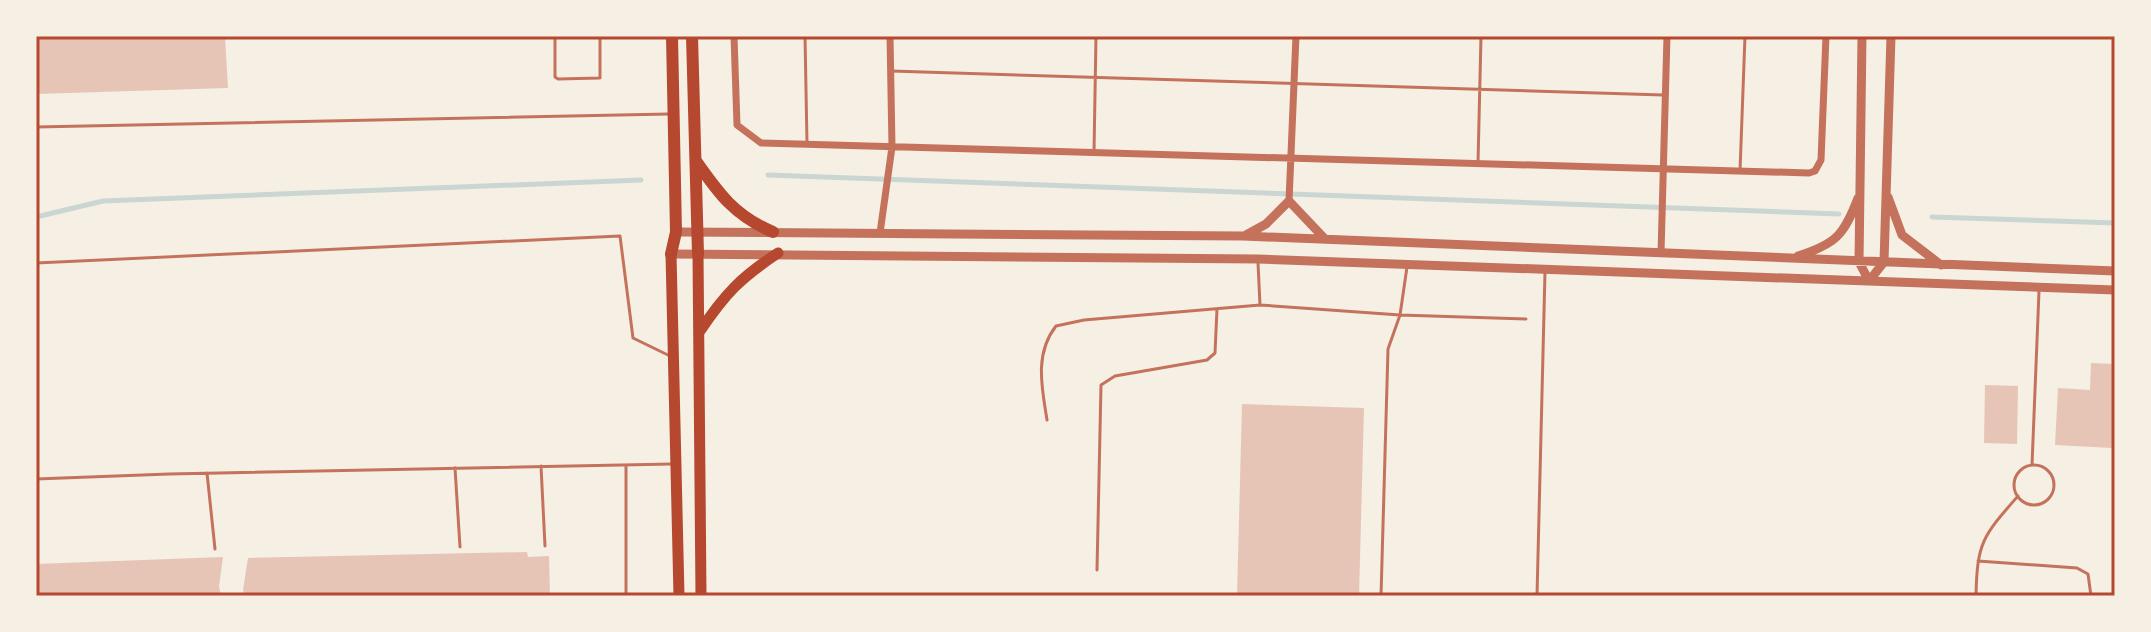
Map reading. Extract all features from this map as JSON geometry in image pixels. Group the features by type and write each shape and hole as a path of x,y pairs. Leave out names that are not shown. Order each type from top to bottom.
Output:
{"highway":[{"path":"671,254 676,232 672,36"},
{"path":"692,36 698,254"},
{"path":"696,161 721,198 754,224 773,232"}],"main road":[{"path":"699,332 724,296 746,274 778,253"},
{"path":"671,254 679,596"},
{"path":"698,254 701,596"}],"street":[{"path":"734,36 737,125 761,143 1809,173 1819,167 1826,36"},
{"path":"880,233 892,147 890,36"},
{"path":"1243,236 1266,224 1289,201 1296,36"},
{"path":"1661,253 1667,36"},
{"path":"1862,36 1859,262 1869,281"},
{"path":"1869,281 1884,262 1891,36"},
{"path":"1886,190 1902,235 1942,266"},
{"path":"1791,258 1837,240 1848,225 1860,192"},
{"path":"1289,201 1325,239"},
{"path":"676,232 1243,236 2115,271"},
{"path":"671,254 1258,259 2115,290"}],"lane":[{"path":"555,36 555,77 558,79 600,78 600,36"},
{"path":"805,36 807,144"},
{"path":"1094,152 1096,36"},
{"path":"1478,163 1481,36"},
{"path":"1740,171 1745,36"},
{"path":"891,71 1665,96"},
{"path":"36,127 673,114"},
{"path":"36,263 620,236 633,338 673,357"},
{"path":"1258,259 1260,305"},
{"path":"1381,596 1388,349 1400,315 1407,263"},
{"path":"1537,596 1545,268"},
{"path":"2032,465 2039,287"},
{"path":"1047,420 1040,378 1047,343 1056,326 1084,320 1260,305 1400,315 1526,319"},
{"path":"1097,570 1101,385 1115,376 1207,360 1215,353 1217,309"},
{"path":"36,479 676,464"},
{"path":"626,465 626,596"},
{"path":"2032,465 2046,469 2051,474 2054,487 2049,499 2036,505 2023,501 2015,490 2020,471 2032,465"},
{"path":"541,466 545,546"},
{"path":"455,468 460,547"},
{"path":"207,473 215,549"},
{"path":"1976,596 1981,544 2018,496"},
{"path":"1978,561 2077,568 2088,574 2091,596"}],"building":[{"path":"36,36 225,36 228,88 36,94"},
{"path":"2091,363 2115,364 2112,448 2055,445 2058,388 2090,390"},
{"path":"1985,385 2018,386 2017,444 1984,443"},
{"path":"1242,404 1364,408 1359,596 1237,596"},
{"path":"527,552 528,557 549,556 550,596 245,596 243,590 248,558"},
{"path":"223,557 219,586 221,596 36,596 36,564"}],"waterway":[{"path":"768,175 1839,214"},
{"path":"36,217 103,201 641,180"},
{"path":"1932,217 2115,223"}]}
